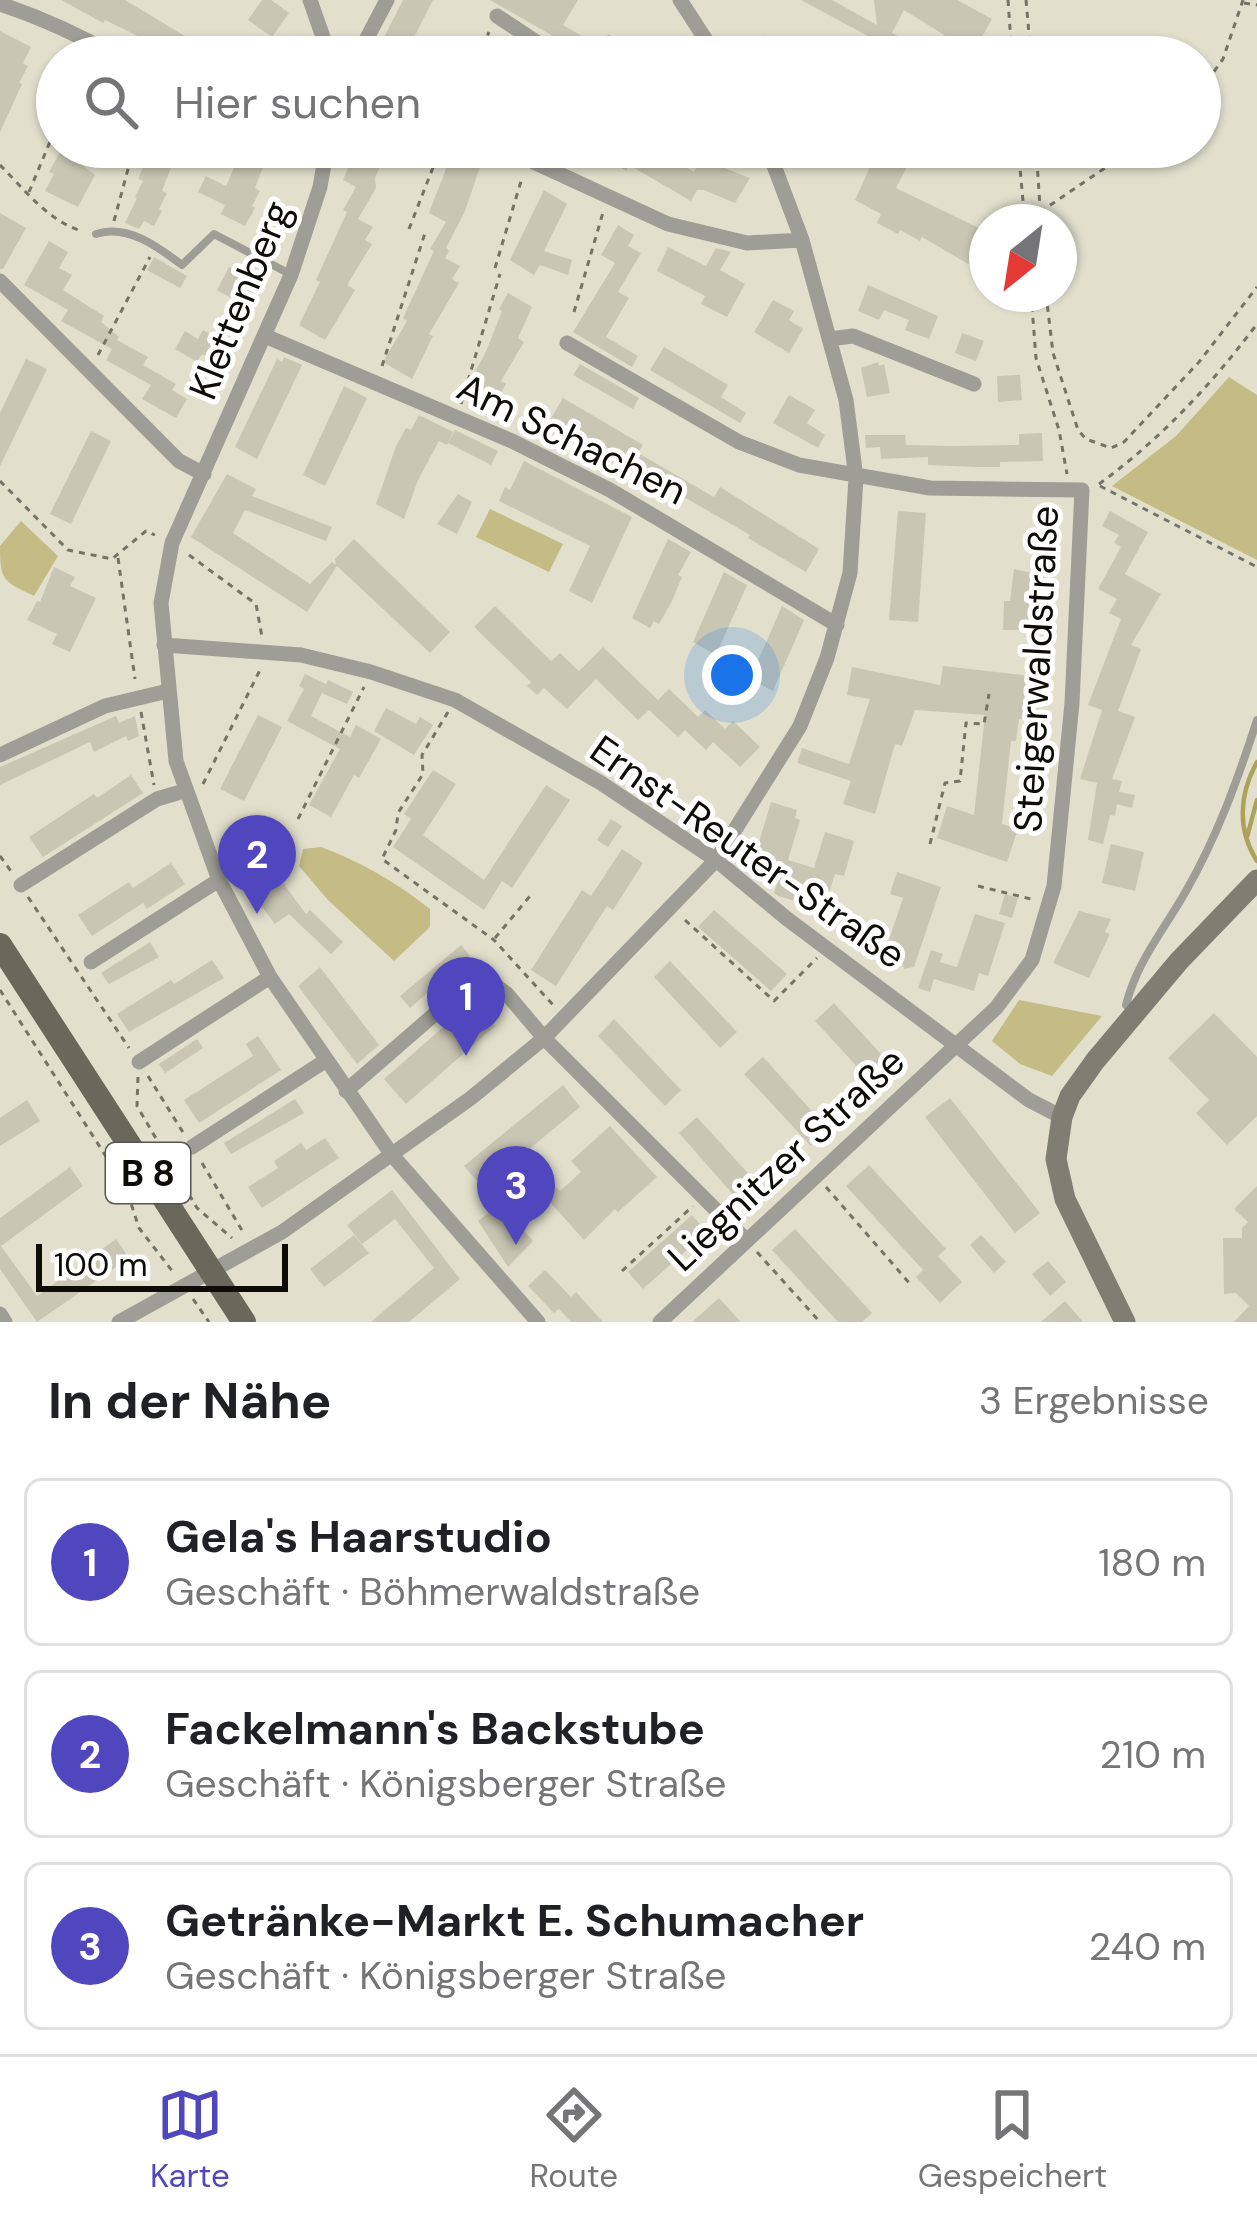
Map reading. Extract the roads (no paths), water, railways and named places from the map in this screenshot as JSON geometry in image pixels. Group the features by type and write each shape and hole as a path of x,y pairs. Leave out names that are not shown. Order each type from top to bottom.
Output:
{"main road":[{"name":"B 8","path":"0,945 244,1322"}],"street":[{"path":"310,0 323,36"},
{"path":"368,36 387,0"},
{"path":"0,4 85,36"},
{"path":"690,4 706,36"},
{"path":"497,16 528,36"},
{"name":"Klettenberg","path":"323,168 291,275 172,543 161,603 171,733 184,790 219,880 270,977 392,1155 538,1322"},
{"path":"546,168 668,224 747,242 802,240"},
{"path":"119,1322 244,1254 392,1155 544,1037 716,860 800,726 814,696 850,573 856,478 846,400 802,240 775,168"},
{"name":"Klettenberg","path":"0,281 179,461 204,474"},
{"name":"Am Schachen","path":"265,336 457,417 610,490 837,625"},
{"path":"829,339 853,336 974,384"},
{"name":"Steigerwaldstraße","path":"567,343 739,442 799,465 929,488 1082,490 1072,703 1050,905 1032,960 996,1008 958,1044"},
{"name":"Ernst-Reuter-Straße","path":"164,645 302,655 455,700 601,783 716,860 1029,1100 1062,1117"},
{"path":"0,755 105,706 168,691"},
{"path":"21,886 157,799 184,790"},
{"path":"91,962 219,880"},
{"path":"1125,1322 1065,1199 1056,1159 1062,1117 1070,1096 1135,1013 1256,881"},
{"path":"139,1062 270,977"},
{"path":"346,1091 466,986 484,977 507,994 747,1241"},
{"name":"Liegnitzer Straße","path":"660,1322 958,1044"},
{"path":"192,1148 325,1061"},
{"path":"0,1314 5,1322"}],"lane":[{"path":"95,234 112,229 156,245 182,265 214,234 291,275"},
{"path":"1135,1013 1126,1005 1134,972 1186,892 1219,827 1257,720"}],"waterway":[{"path":"1257,762 1243,812 1246,837 1257,861"},
{"path":"1247,837 1257,800"}],"place":[{"name":"Fackelmann's Backstube","path":"257,914"},
{"name":"Gela's Haarstudio","path":"466,1056"},
{"name":"Getränke-Markt E. Schumacher","path":"516,1245"}]}
